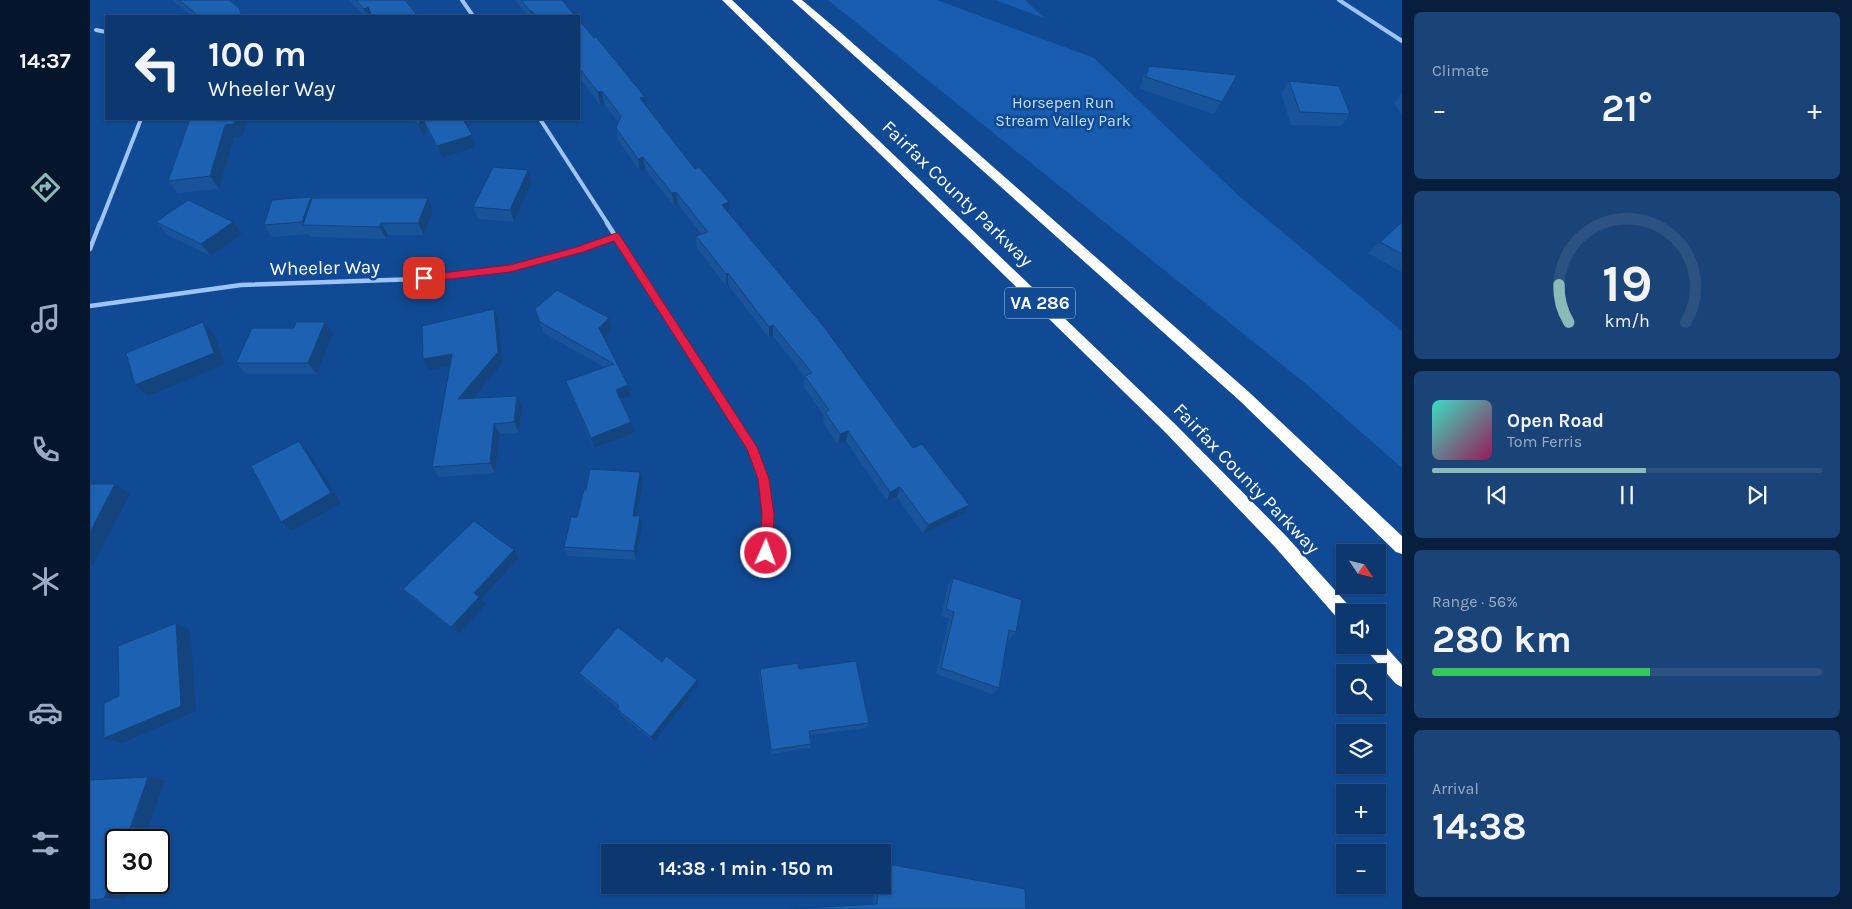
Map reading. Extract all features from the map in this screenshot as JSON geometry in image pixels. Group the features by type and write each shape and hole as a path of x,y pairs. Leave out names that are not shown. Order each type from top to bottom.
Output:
{"highway":[{"name":"Fairfax County Parkway","path":"727,0 1169,427 1281,542 1336,604"},
{"name":"Fairfax County Parkway","path":"796,0 837,34 1245,397 1402,547"},
{"path":"1381,654 1402,678"}],"street":[{"path":"462,0 472,15"},
{"path":"1339,0 1402,41"},
{"path":"96,30 105,32"},
{"path":"90,249 141,120"},
{"path":"541,120 752,447 764,479 768,514 766,553"},
{"name":"Wheeler Way","path":"90,306 262,283 391,281 490,271 536,263 616,236"}],"green space":[{"name":"Horsepen Run Stream Valley Park","path":"828,0 937,0 1094,58 1240,197 1402,331 1402,468 1306,384"},
{"path":"995,0 1025,0 1044,18"}],"building":[{"path":"179,0 229,0 239,8 242,15 198,15"},
{"path":"356,0 405,0 416,14 422,13 423,15 372,15 368,7 364,9"},
{"path":"521,0 562,0 574,15 535,15"},
{"path":"580,21 594,38 596,37 645,97 640,98 695,169 699,167 729,202 722,205 824,327 913,448 922,444 969,505 928,525 900,487 890,492 848,431 840,434 825,412 829,410 805,376 812,373 773,325 769,327 728,273 726,274 696,236 708,232 676,192 672,193 643,157 638,159 616,128 621,116 602,91 598,92 580,69"},
{"path":"1149,66 1237,75 1222,102 1146,77"},
{"path":"1289,81 1339,86 1350,114 1300,112"},
{"path":"190,120 236,120 234,124 225,125 210,176 168,181"},
{"path":"424,120 464,120 472,135 437,146"},
{"path":"493,167 528,170 510,210 473,207"},
{"path":"311,197 302,222 264,225 272,200"},
{"path":"312,198 428,198 418,223 381,223 380,227 303,225"},
{"path":"188,200 233,222 201,244 156,222"},
{"path":"1402,222 1402,254 1380,242"},
{"path":"557,290 609,318 599,328 628,385 616,390 631,422 591,438 566,381 614,364 540,322 535,309"},
{"path":"494,309 498,352 458,399 517,396 514,422 494,424 490,463 432,467 452,354 423,359 422,326"},
{"path":"203,322 214,353 135,385 126,353"},
{"path":"296,322 325,322 308,363 236,363 252,328 294,328"},
{"path":"299,441 331,493 281,522 251,466"},
{"path":"590,469 640,472 633,516 640,516 634,551 564,547 571,517 577,517 584,490 586,490"},
{"path":"90,484 115,484 90,532"},
{"path":"474,521 514,550 474,593 479,597 451,627 403,589"},
{"path":"953,578 1022,600 1016,632 1009,630 999,688 941,668 954,612 946,609"},
{"path":"176,623 181,706 104,738 104,703 119,696 118,646"},
{"path":"618,627 662,662 666,656 697,680 651,737 617,709 619,706 579,673"},
{"path":"856,661 869,723 809,731 811,744 771,750 760,669 798,663 799,669"},
{"path":"148,777 130,829 105,829 106,894 104,899 90,900 90,780"},
{"path":"891,865 1025,889 1026,909 788,909 877,904 878,894 891,894"}],"route":[{"path":"424,278 510,268 536,263 580,250 616,236 752,447 764,479 768,514 766,553"}]}
